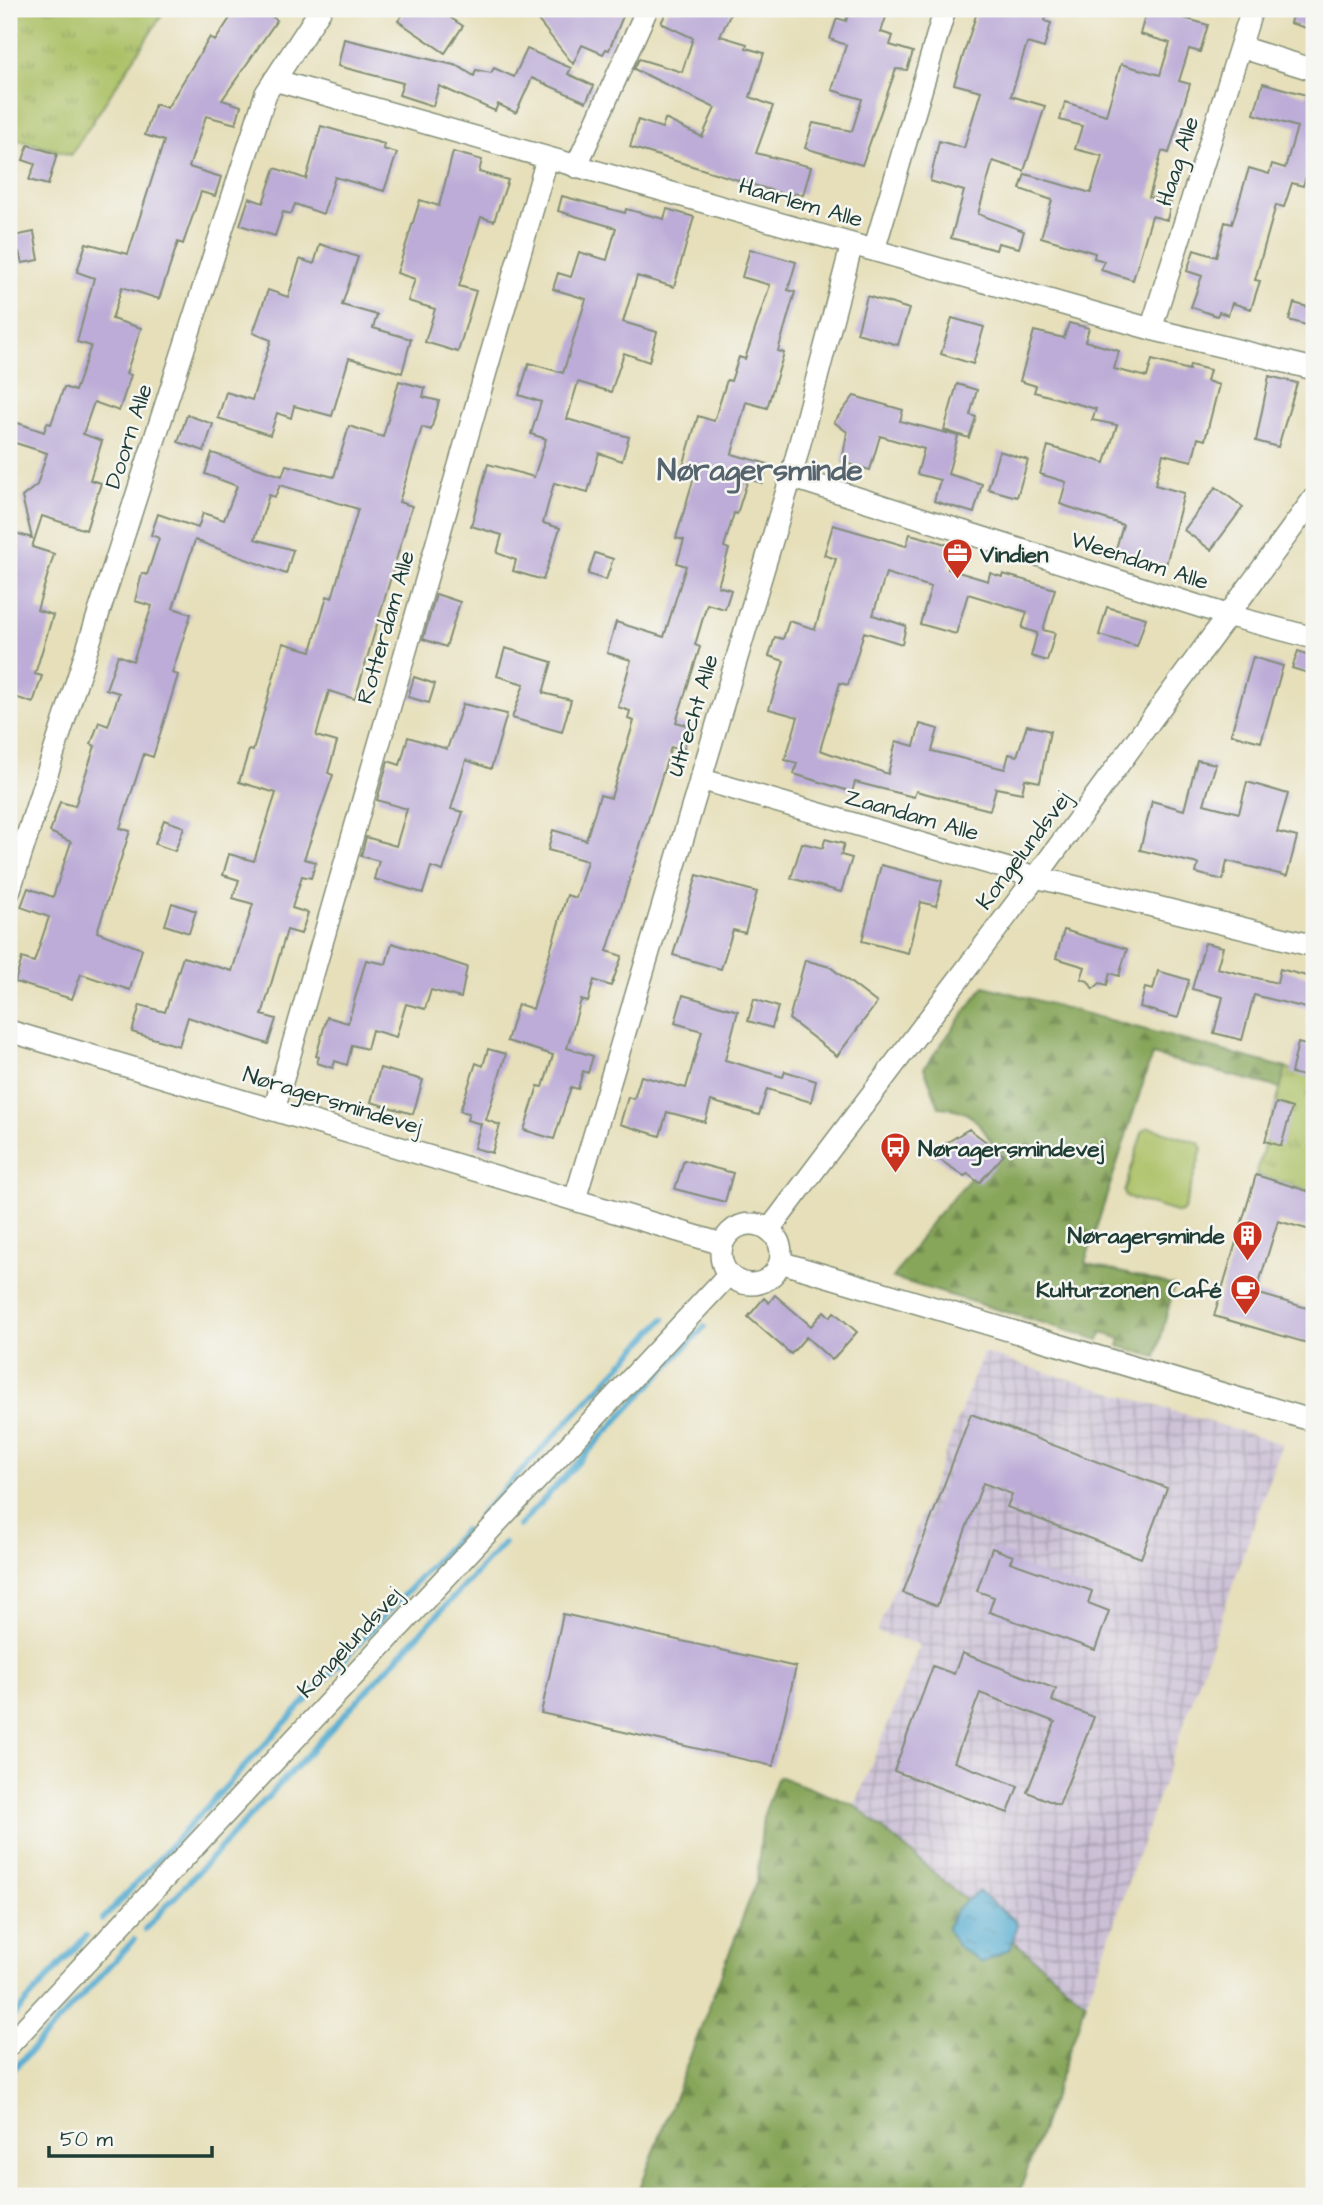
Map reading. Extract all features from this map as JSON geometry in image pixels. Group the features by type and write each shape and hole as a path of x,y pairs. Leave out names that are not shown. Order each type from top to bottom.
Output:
{"street":[{"name":"Doorn Alle","path":"9,892 266,93 321,9"},
{"path":"576,167 647,9"},
{"path":"874,250 945,9"},
{"name":"Haag Alle","path":"1151,329 1252,9"},
{"path":"1241,47 1314,70"},
{"name":"Haarlem Alle","path":"274,80 1151,329 1314,369"},
{"name":"Rotterdam Alle","path":"274,1110 547,159"},
{"name":"Utrecht Alle","path":"575,1199 791,477 852,244"},
{"name":"Weendam Alle","path":"791,477 1230,616 1314,638"},
{"name":"Kongelundsvej","path":"769,1230 1036,877 1314,498"},
{"name":"Zaandam Alle","path":"699,779 1036,877 1314,946"},
{"name":"Nøragersmindevej","path":"9,1031 722,1244"},
{"path":"747,1224 769,1230 777,1239 780,1262 768,1280 758,1284 737,1282 728,1275 720,1255 722,1244 736,1227 747,1224"},
{"path":"780,1262 1314,1421"},
{"name":"Kongelundsvej","path":"9,2045 728,1275"}],"shaded area":[{"path":"983,1353 1282,1444 1086,2003 855,1805 920,1645 877,1632"}],"green space":[{"path":"9,9 166,9 71,155 9,137"},
{"path":"984,986 1286,1068 1280,1088 1152,1055 1085,1263 1174,1286 1156,1357 1119,1346 1121,1339 1102,1332 1099,1340 893,1278 931,1222 996,1150 974,1119 960,1110 939,1107 924,1068"},
{"path":"1286,1068 1314,1076 1314,1193 1256,1175"},
{"path":"1149,1127 1199,1143 1202,1149 1184,1210 1179,1213 1126,1197 1124,1192 1143,1130"},
{"path":"778,1776 855,1805 1086,2003 1018,2196 637,2196 757,1880 763,1817"}],"water":[{"path":"978,1891 1017,1923 1011,1948 982,1963 957,1945 947,1929 957,1909"}],"building":[{"path":"236,9 260,9 277,20 222,100 241,106 236,124 206,116 189,167 221,177 215,196 201,192 183,244 178,242 159,299 122,287 112,319 141,328 126,374 131,375 119,411 94,402 83,434 102,441 90,480 101,483 86,530 42,516 32,547 54,554 37,610 53,615 35,674 42,676 33,703 9,695 9,531 32,538 22,497 37,485 47,453 9,441 9,420 44,432 47,423 51,424 64,387 75,391 91,346 77,342 94,278 77,272 86,243 128,254 164,141 145,135 155,104 167,108 210,37 215,41"},
{"path":"407,9 437,9 463,26 445,53 398,21"},
{"path":"529,9 626,9 609,50 606,49 603,54 582,45 573,64"},
{"path":"668,9 733,9 720,36 747,44 746,48 764,53 750,97 773,106 756,153 811,167 803,195 795,193 793,197 630,147 638,120 662,128 665,119 702,137 715,108 634,69 639,59 682,72 693,38 661,23"},
{"path":"850,9 871,9 887,14 881,32 893,36 890,45 913,52 907,70 896,69 862,165 805,148 813,123 852,131 862,99 832,90 846,45 830,39 837,18 846,21"},
{"path":"978,9 1048,9 1045,21 1051,23 1044,48 1027,43 1011,96 1045,106 1024,171 993,161 978,214 1024,231 1019,248 998,243 996,250 951,238 964,191 930,181 939,141 964,148 981,91 954,84"},
{"path":"1147,9 1171,9 1170,14 1208,25 1200,52 1189,49 1179,81 1190,84 1169,153 1162,151 1149,197 1171,203 1167,220 1152,216 1133,280 1101,270 1104,261 1094,258 1095,253 1041,237 1052,200 1020,189 1025,174 1091,193 1102,156 1075,149 1082,126 1060,120 1065,102 1106,115 1121,64 1160,75 1170,43 1140,34"},
{"path":"1294,9 1311,9 1306,28 1290,23"},
{"path":"344,39 458,66 474,76 476,70 491,73 494,68 514,77 527,49 571,68 568,74 594,86 586,102 532,78 516,113 498,104 495,111 439,86 433,106 399,95 403,83 338,66"},
{"path":"1263,83 1306,95 1310,83 1314,84 1314,150 1303,186 1292,183 1284,207 1276,205 1255,280 1260,281 1251,309 1232,303 1228,315 1219,312 1217,316 1191,307 1202,276 1187,271 1194,250 1216,257 1225,222 1232,224 1249,168 1269,174 1272,164 1285,168 1297,127 1254,114"},
{"path":"321,126 384,144 383,149 397,153 384,191 335,177 323,214 295,204 291,214 283,212 275,236 240,225 249,198 263,203 275,168 306,179"},
{"path":"28,145 57,154 48,185 29,180 35,164 23,160"},
{"path":"453,152 482,160 479,172 508,180 494,221 481,217 459,286 476,291 458,352 425,342 435,309 408,301 415,279 397,273 420,200 439,206"},
{"path":"562,196 625,213 626,209 664,219 667,209 694,217 674,287 637,276 623,322 657,332 649,362 624,353 611,392 578,382 567,419 629,437 622,461 599,453 588,492 554,483 543,523 560,528 543,580 513,571 516,560 497,553 502,535 471,526 488,464 534,477 546,439 531,434 541,402 519,395 529,363 563,373 586,299 553,289 558,273 571,277 579,252 607,260 616,228 558,211"},
{"path":"34,232 39,260 22,263 19,252 9,254 9,237"},
{"path":"320,244 358,257 342,305 377,315 373,328 411,339 402,373 349,358 332,416 294,406 291,418 277,413 270,435 218,418 226,392 252,400 271,340 253,333 268,290 288,297 300,259 314,264"},
{"path":"750,249 796,262 788,290 795,292 778,351 784,353 767,408 746,402 732,454 768,464 762,483 748,479 737,514 734,513 724,547 729,549 718,586 731,590 725,609 707,604 695,645 700,647 676,722 691,726 683,751 671,747 607,951 622,956 611,986 594,980 588,1002 581,1000 567,1048 593,1056 588,1073 583,1071 578,1089 571,1087 554,1139 524,1130 538,1086 543,1087 553,1055 507,1041 518,1004 533,1009 567,895 576,898 587,861 548,850 553,830 586,840 600,795 611,798 634,721 628,719 630,711 618,707 631,660 607,653 616,622 664,637 686,566 677,563 684,540 676,538 694,477 681,473 698,416 714,421 727,380 731,381 739,357 745,359 770,285 742,277"},
{"path":"867,296 909,309 898,345 857,333"},
{"path":"1294,303 1311,308 1306,325 1289,320"},
{"path":"952,318 984,327 973,364 941,354"},
{"path":"1069,323 1089,328 1085,341 1119,351 1114,369 1147,377 1152,360 1189,370 1190,365 1210,370 1207,381 1219,385 1205,440 1198,438 1192,461 1163,454 1155,485 1184,493 1166,565 1115,552 1123,525 1060,504 1066,482 1040,474 1048,446 1105,463 1117,425 1092,420 1096,409 1034,392 1036,386 1020,381 1034,331 1064,338"},
{"path":"1269,376 1297,383 1278,447 1256,441"},
{"path":"399,381 425,388 423,397 439,401 431,430 422,427 399,502 412,506 355,699 329,691 316,736 337,742 328,773 333,775 304,859 316,862 311,878 302,876 292,908 308,913 301,934 287,930 262,1015 276,1019 268,1044 188,1017 179,1046 132,1032 140,1005 165,1012 183,957 232,971 253,904 233,898 239,880 223,875 229,854 254,861 276,793 239,782 249,750 253,751 283,643 311,651 327,596 332,598 358,509 280,485 275,497 269,495 255,539 293,550 286,574 195,540 173,608 191,614 172,673 178,675 153,757 144,754 120,828 130,831 97,932 142,949 130,990 81,974 72,999 15,982 22,958 34,962 49,917 21,907 28,888 53,897 71,842 50,832 60,802 75,806 95,746 91,744 99,722 108,726 119,693 106,689 118,655 133,661 152,606 135,601 142,573 147,575 159,538 151,535 158,514 198,528 203,513 224,520 237,486 205,474 212,453 282,476 286,465 334,477 349,426 383,437"},
{"path":"957,384 977,390 970,415 976,417 969,438 944,430"},
{"path":"854,396 903,410 900,421 958,436 948,474 982,484 974,513 934,501 940,480 917,474 924,449 880,436 870,470 842,462 847,432 834,422"},
{"path":"187,415 213,424 204,451 178,442"},
{"path":"999,451 1028,460 1017,497 988,489"},
{"path":"1216,487 1243,507 1211,550 1184,530"},
{"path":"833,525 906,546 910,534 936,541 954,547 948,569 988,581 990,573 1002,577 1003,574 1055,589 1043,630 1055,633 1047,661 1031,656 1037,633 1022,628 1027,612 968,594 956,634 920,624 931,587 886,573 873,615 906,626 902,644 864,632 848,685 840,683 820,750 888,774 896,741 914,746 920,724 938,729 932,751 1005,769 1009,754 1017,756 1027,725 1050,731 1040,782 1025,779 1022,793 996,788 990,810 916,791 914,797 855,782 852,792 794,774 797,763 785,760 798,717 769,709 784,661 769,656 775,637 783,639 789,621 815,629 836,559 824,555"},
{"path":"595,553 613,559 606,580 588,574"},
{"path":"436,594 460,602 446,647 423,639"},
{"path":"1107,607 1146,618 1137,646 1099,635"},
{"path":"505,648 552,662 543,693 571,700 562,732 512,718 524,684 497,676"},
{"path":"1298,651 1314,657 1314,675 1292,668"},
{"path":"1253,657 1283,666 1261,742 1231,734"},
{"path":"414,677 435,684 429,703 408,697"},
{"path":"463,704 507,714 491,769 466,760 451,809 463,812 443,871 431,867 423,893 374,879 379,861 361,856 366,837 396,846 407,809 377,800 388,761 400,765 408,737 447,749"},
{"path":"1197,760 1216,764 1204,804 1239,813 1247,782 1288,794 1277,832 1297,837 1287,876 1227,861 1223,880 1196,873 1198,864 1140,850 1152,801 1184,810"},
{"path":"164,820 184,827 175,851 155,844"},
{"path":"825,839 844,844 841,855 852,858 841,892 791,878 802,843 823,848"},
{"path":"881,865 942,881 936,906 921,902 908,953 862,941"},
{"path":"697,875 757,892 745,933 733,930 721,969 673,955"},
{"path":"172,903 196,911 189,933 165,925"},
{"path":"1064,930 1127,949 1119,976 1110,973 1107,985 1100,983 1093,989 1088,981 1081,979 1085,967 1056,958"},
{"path":"392,943 467,967 461,998 431,990 425,1009 406,1004 396,1037 372,1030 367,1049 352,1045 347,1065 335,1061 333,1068 317,1063 319,1057 316,1056 327,1017 348,1023 366,960 386,964"},
{"path":"1205,943 1223,947 1217,968 1277,983 1280,969 1314,978 1314,1010 1254,995 1242,1040 1214,1033 1223,997 1192,989"},
{"path":"805,960 830,967 877,1003 837,1056 789,1019"},
{"path":"1158,971 1189,980 1178,1018 1140,1007 1145,988 1153,990"},
{"path":"683,995 738,1011 725,1060 783,1077 785,1071 816,1081 811,1102 767,1089 759,1115 711,1101 705,1122 667,1112 660,1136 620,1124 628,1097 634,1099 641,1076 686,1088 702,1031 675,1023"},
{"path":"754,999 778,1007 772,1028 748,1021"},
{"path":"1298,1043 1314,1047 1314,1059 1308,1077 1291,1073"},
{"path":"488,1049 506,1054 486,1120 500,1125 492,1153 474,1148 481,1124 467,1120 469,1113 460,1111 476,1063 483,1066"},
{"path":"380,1068 423,1080 413,1114 371,1102"},
{"path":"1276,1103 1292,1108 1281,1146 1265,1141"},
{"path":"969,1129 1004,1155 979,1183 930,1153"},
{"path":"684,1160 733,1173 725,1202 675,1189"},
{"name":"Nøragersminde","path":"1256,1175 1314,1193 1314,1231 1278,1221 1256,1293 1314,1310 1314,1345 1214,1316"},
{"path":"775,1295 811,1326 824,1311 830,1317 834,1312 857,1332 832,1360 806,1337 791,1354 748,1317 764,1298 769,1303"},
{"path":"971,1414 1167,1488 1141,1558 1007,1507 1012,1494 983,1483 937,1606 903,1593"},
{"path":"992,1548 1013,1556 1010,1562 1092,1591 1088,1603 1109,1611 1095,1650 989,1612 994,1597 977,1591"},
{"path":"563,1614 796,1667 773,1766 541,1713"},
{"path":"962,1653 1056,1689 1052,1701 1094,1717 1059,1805 1027,1792 1055,1722 980,1693 954,1762 1018,1786 1008,1813 894,1771 933,1666 954,1674"}],"waterway":[{"path":"478,1517 664,1319"},
{"path":"519,1526 704,1327"},
{"path":"102,1920 464,1530"},
{"path":"145,1929 504,1543"},
{"path":"9,2021 86,1936"},
{"path":"9,2074 134,1940"}],"place":[{"name":"Vindien","path":"957,581"},
{"name":"Nøragersmindevej","path":"895,1175"},
{"name":"Nøragersminde","path":"1248,1262"},
{"name":"Kulturzonen Café","path":"1245,1316"}],"district":[{"name":"Nøragersminde","path":"760,470"}]}
